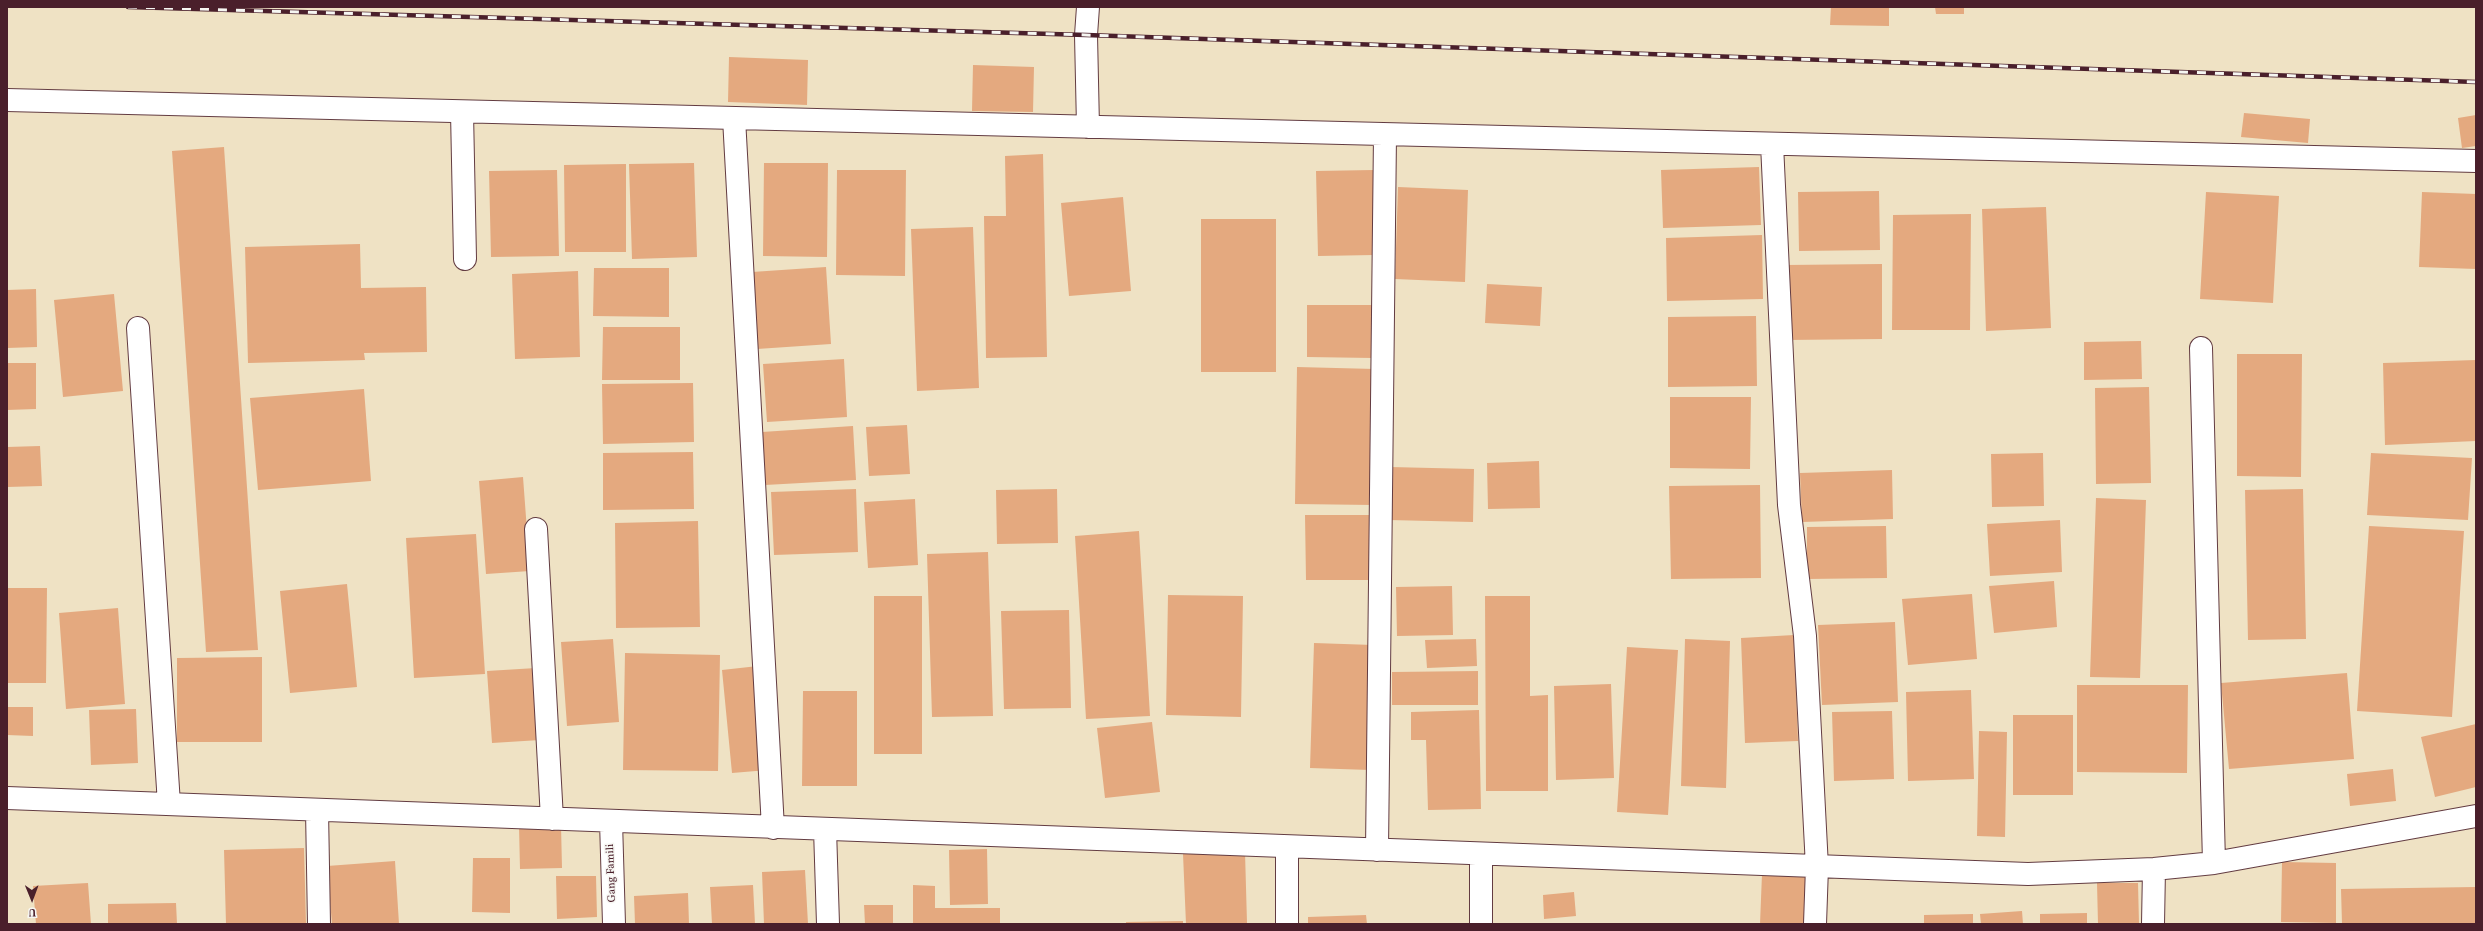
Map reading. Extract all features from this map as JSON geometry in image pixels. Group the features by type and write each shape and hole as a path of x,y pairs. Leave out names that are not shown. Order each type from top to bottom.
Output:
{"street":[{"path":"1088,7 1086,35 1088,127"},
{"path":"7,100 2476,161"},
{"path":"462,112 465,259"},
{"path":"734,118 772,828"},
{"path":"1376,850 1385,134"},
{"path":"1772,144 1789,505 1805,636 1816,867 1815,924"},
{"path":"138,328 169,804"},
{"path":"2200,348 2214,863"},
{"path":"536,529 552,819"},
{"path":"7,798 772,828 2028,874 2154,869 2214,863 2476,816"},
{"path":"316,810 319,924"},
{"name":"Gang Famili","path":"610,821 614,924"},
{"path":"825,829 828,924"},
{"path":"1286,847 1287,924"},
{"path":"1481,854 1481,924"},
{"path":"2153,924 2154,869"}],"building":[{"path":"1831,7 1889,7 1889,26 1830,25"},
{"path":"1935,7 1964,7 1964,14 1936,14"},
{"path":"729,57 808,60 807,105 728,102"},
{"path":"973,65 1034,67 1033,112 972,111"},
{"path":"2244,113 2310,119 2308,143 2241,137"},
{"path":"2476,115 2476,146 2462,148 2458,118"},
{"path":"224,147 258,650 206,652 172,151"},
{"path":"1043,154 1047,357 986,358 984,216 1006,216 1005,156"},
{"path":"694,163 697,257 632,259 629,164"},
{"path":"764,163 828,163 827,257 763,256"},
{"path":"626,164 626,252 565,252 564,165"},
{"path":"1759,167 1761,225 1663,228 1661,170"},
{"path":"557,170 559,256 491,257 489,171"},
{"path":"837,170 906,170 905,276 836,275"},
{"path":"1373,170 1374,255 1318,256 1316,171"},
{"path":"1398,187 1468,190 1465,282 1395,279"},
{"path":"1879,191 1880,250 1799,251 1798,192"},
{"path":"2206,192 2279,196 2273,303 2200,299"},
{"path":"2422,192 2476,194 2476,269 2419,267"},
{"path":"1123,197 1131,291 1069,296 1061,203"},
{"path":"2046,207 2051,328 1986,331 1982,209"},
{"path":"1971,214 1970,330 1892,330 1893,215"},
{"path":"1201,219 1276,219 1276,372 1201,372"},
{"path":"973,227 979,388 917,391 911,229"},
{"path":"1762,235 1763,299 1667,301 1666,238"},
{"path":"360,244 361,288 426,287 427,352 364,353 365,360 248,363 245,247"},
{"path":"1882,264 1882,339 1786,340 1786,265"},
{"path":"826,267 831,344 757,349 752,272"},
{"path":"594,268 669,268 669,317 593,316"},
{"path":"578,271 580,357 515,359 512,274"},
{"path":"1487,284 1542,287 1540,326 1485,323"},
{"path":"36,289 37,347 7,348 7,290"},
{"path":"114,294 123,391 63,397 54,300"},
{"path":"1307,305 1372,305 1373,358 1307,357"},
{"path":"1756,316 1757,386 1668,387 1668,317"},
{"path":"603,327 680,327 680,380 602,380"},
{"path":"2141,341 2142,379 2084,380 2084,342"},
{"path":"2237,354 2302,354 2301,477 2237,476"},
{"path":"844,359 847,417 767,422 763,364"},
{"path":"2476,360 2476,441 2385,445 2383,363"},
{"path":"7,363 36,363 36,409 7,410"},
{"path":"1297,367 1375,369 1373,505 1295,504"},
{"path":"693,383 694,442 603,444 602,384"},
{"path":"2149,387 2151,483 2096,484 2095,388"},
{"path":"364,389 371,481 258,490 250,398"},
{"path":"1670,397 1751,397 1750,469 1670,468"},
{"path":"907,425 910,474 869,476 866,427"},
{"path":"853,426 856,480 765,485 762,432"},
{"path":"40,446 42,486 7,487 7,447"},
{"path":"693,452 694,509 603,510 603,453"},
{"path":"2043,453 2044,506 1992,507 1991,454"},
{"path":"2371,453 2472,458 2468,520 2367,515"},
{"path":"1539,461 1540,508 1488,509 1487,463"},
{"path":"1390,467 1474,469 1473,522 1389,520"},
{"path":"1892,470 1893,519 1802,522 1800,473"},
{"path":"523,477 530,571 486,574 479,481"},
{"path":"1760,485 1761,578 1671,579 1669,486"},
{"path":"856,489 858,552 774,555 771,492"},
{"path":"1057,489 1058,543 997,544 996,490"},
{"path":"2303,489 2306,639 2248,640 2245,490"},
{"path":"2096,498 2146,500 2140,678 2090,677"},
{"path":"915,499 918,565 868,568 864,502"},
{"path":"1305,515 1374,515 1374,580 1306,580"},
{"path":"2060,520 2062,572 1990,576 1987,524"},
{"path":"698,521 700,627 616,628 615,523"},
{"path":"1886,526 1887,578 1807,579 1807,527"},
{"path":"2369,526 2464,531 2452,717 2357,711"},
{"path":"1139,531 1150,716 1086,719 1075,536"},
{"path":"476,534 485,674 414,678 406,538"},
{"path":"988,552 993,716 932,717 927,554"},
{"path":"2054,581 2057,627 1994,633 1989,586"},
{"path":"347,584 357,687 290,693 280,591"},
{"path":"1452,586 1453,635 1397,636 1396,587"},
{"path":"7,588 47,588 46,683 7,683"},
{"path":"1972,594 1977,659 1908,665 1902,599"},
{"path":"1168,595 1243,596 1241,717 1166,715"},
{"path":"874,596 922,596 922,754 874,754"},
{"path":"1485,596 1530,596 1530,696 1548,695 1548,791 1486,791"},
{"path":"118,608 125,704 66,709 59,613"},
{"path":"1069,610 1071,708 1004,709 1001,611"},
{"path":"1895,622 1898,702 1822,705 1818,625"},
{"path":"1794,635 1798,741 1745,743 1741,638"},
{"path":"613,639 619,722 567,726 561,642"},
{"path":"1476,639 1477,666 1427,668 1425,640"},
{"path":"1685,639 1730,641 1726,788 1681,786"},
{"path":"1314,643 1373,645 1370,770 1310,768"},
{"path":"1627,647 1678,650 1668,815 1617,812"},
{"path":"625,653 720,655 718,771 623,770"},
{"path":"262,657 262,742 177,742 177,658"},
{"path":"758,666 768,770 732,773 722,670"},
{"path":"536,668 540,740 492,743 487,671"},
{"path":"1478,671 1478,705 1392,705 1392,672"},
{"path":"2347,673 2354,759 2229,769 2221,683"},
{"path":"1611,684 1614,778 1556,780 1554,686"},
{"path":"2077,685 2188,685 2187,773 2077,772"},
{"path":"1971,690 1974,779 1908,781 1906,692"},
{"path":"803,691 857,691 857,786 802,786"},
{"path":"7,707 33,707 33,736 7,735"},
{"path":"136,709 138,763 91,765 89,710"},
{"path":"1479,710 1481,809 1428,810 1426,740 1411,740 1411,712"},
{"path":"1892,711 1894,779 1834,781 1832,712"},
{"path":"2013,715 2073,715 2073,795 2013,795"},
{"path":"1152,722 1160,792 1105,798 1097,728"},
{"path":"2476,724 2476,787 2435,797 2421,737"},
{"path":"1979,731 2007,732 2005,837 1977,836"},
{"path":"2393,769 2396,801 2350,806 2347,774"},
{"path":"561,825 562,868 520,869 519,826"},
{"path":"304,848 306,924 226,924 224,850"},
{"path":"987,849 988,904 950,905 949,850"},
{"path":"1245,852 1247,923 1186,924 1183,854"},
{"path":"473,858 510,858 510,913 472,912"},
{"path":"395,861 399,924 332,924 327,866"},
{"path":"2282,862 2336,863 2336,923 2281,922"},
{"path":"805,870 808,924 764,924 762,872"},
{"path":"1762,874 1815,876 1813,924 1760,924"},
{"path":"556,876 596,876 597,917 557,919"},
{"path":"88,883 91,924 36,924 33,886"},
{"path":"2097,883 2138,883 2139,924 2098,924"},
{"path":"753,885 755,924 712,924 710,887"},
{"path":"913,885 935,886 935,908 1000,908 1000,924 913,924"},
{"path":"2476,887 2476,924 2342,924 2341,889"},
{"path":"1574,892 1576,916 1544,919 1543,895"},
{"path":"688,893 689,924 635,924 634,896"},
{"path":"176,903 177,924 108,924 108,904"},
{"path":"864,905 893,905 893,924 865,924"},
{"path":"2022,911 2023,924 1981,924 1980,914"},
{"path":"2087,913 2087,924 2040,924 2040,914"},
{"path":"1973,914 1973,924 1924,924 1924,915"},
{"path":"1366,915 1367,924 1308,924 1308,917"},
{"path":"1183,921 1183,924 1126,924 1126,922"}],"railway":[{"path":"128,7 1086,35 2476,82"}]}
